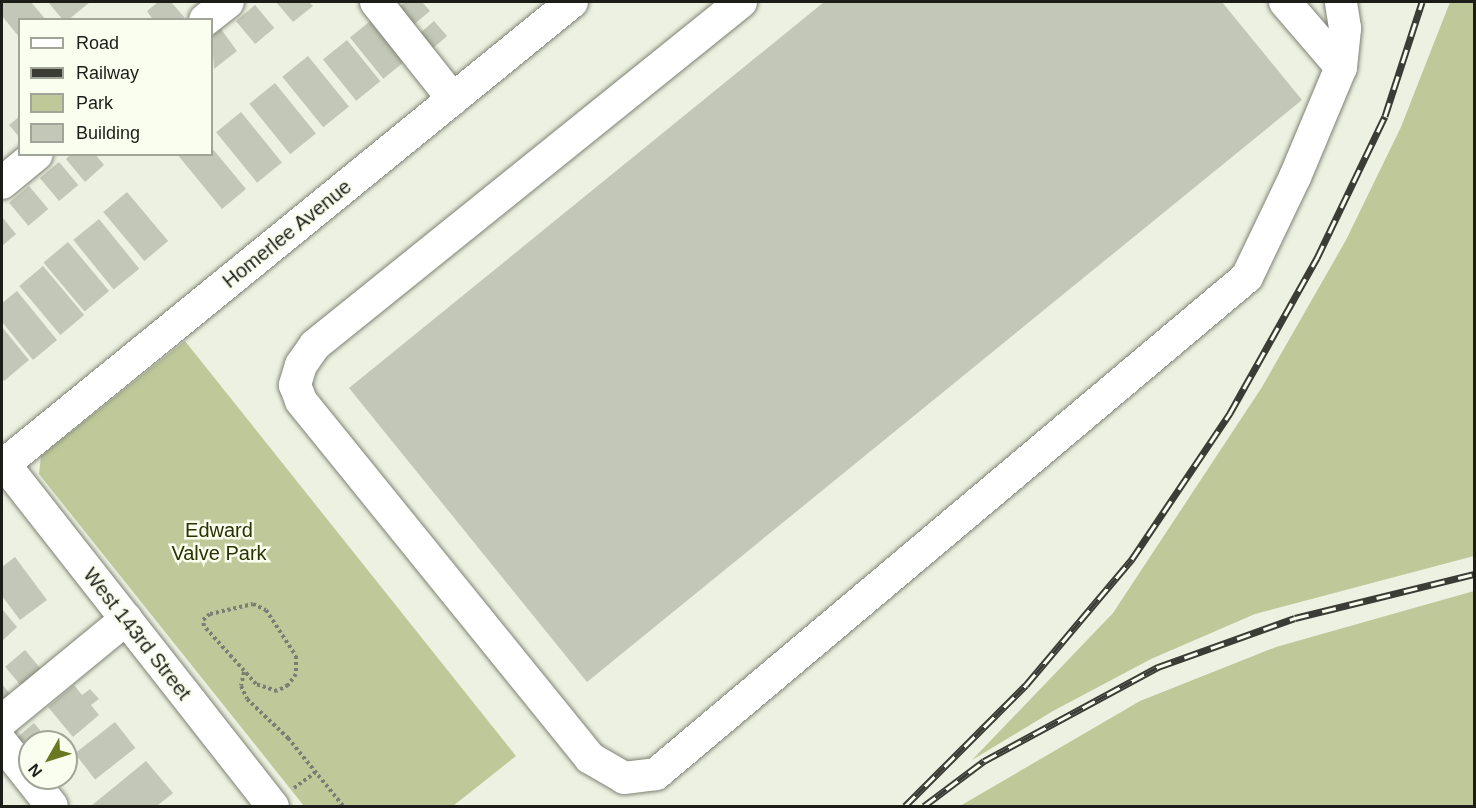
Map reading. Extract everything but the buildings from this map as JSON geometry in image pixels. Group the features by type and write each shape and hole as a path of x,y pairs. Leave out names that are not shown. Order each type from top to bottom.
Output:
{"street":[{"path":"208,18 228,2"},
{"path":"376,2 453,99"},
{"name":"Homerlee Avenue","path":"2,464 573,2"},
{"path":"741,2 315,345 301,365 295,385 301,402 590,758 624,778 656,774 1247,277 1296,177 1341,67 1345,28 1341,2"},
{"path":"1285,2 1341,67"},
{"path":"2,183 35,156"},
{"name":"West 143rd Street","path":"2,464 272,806"},
{"path":"2,721 126,620"},
{"path":"2,743 52,807"}],"path":[{"path":"253,604 266,610 288,639 297,666 288,685 277,691 263,688 244,672 203,620 210,614 253,604"},
{"path":"244,672 241,686 247,699 288,738 342,807"}],"green space":[{"path":"1450,2 1474,2 1474,556 1255,614 1151,659 1053,711 972,760 1113,613 1262,387 1346,240 1401,127"},
{"name":"Edward Valve Park","path":"185,341 516,756 453,806 304,806 39,474 41,456"},
{"path":"1474,591 1474,806 960,806 1140,701 1276,647"}],"railway":[{"path":"905,806 1026,685 1132,559 1230,413 1317,258 1385,116 1422,2"},
{"path":"924,806 984,761 1158,667 1295,618 1474,574"}]}
